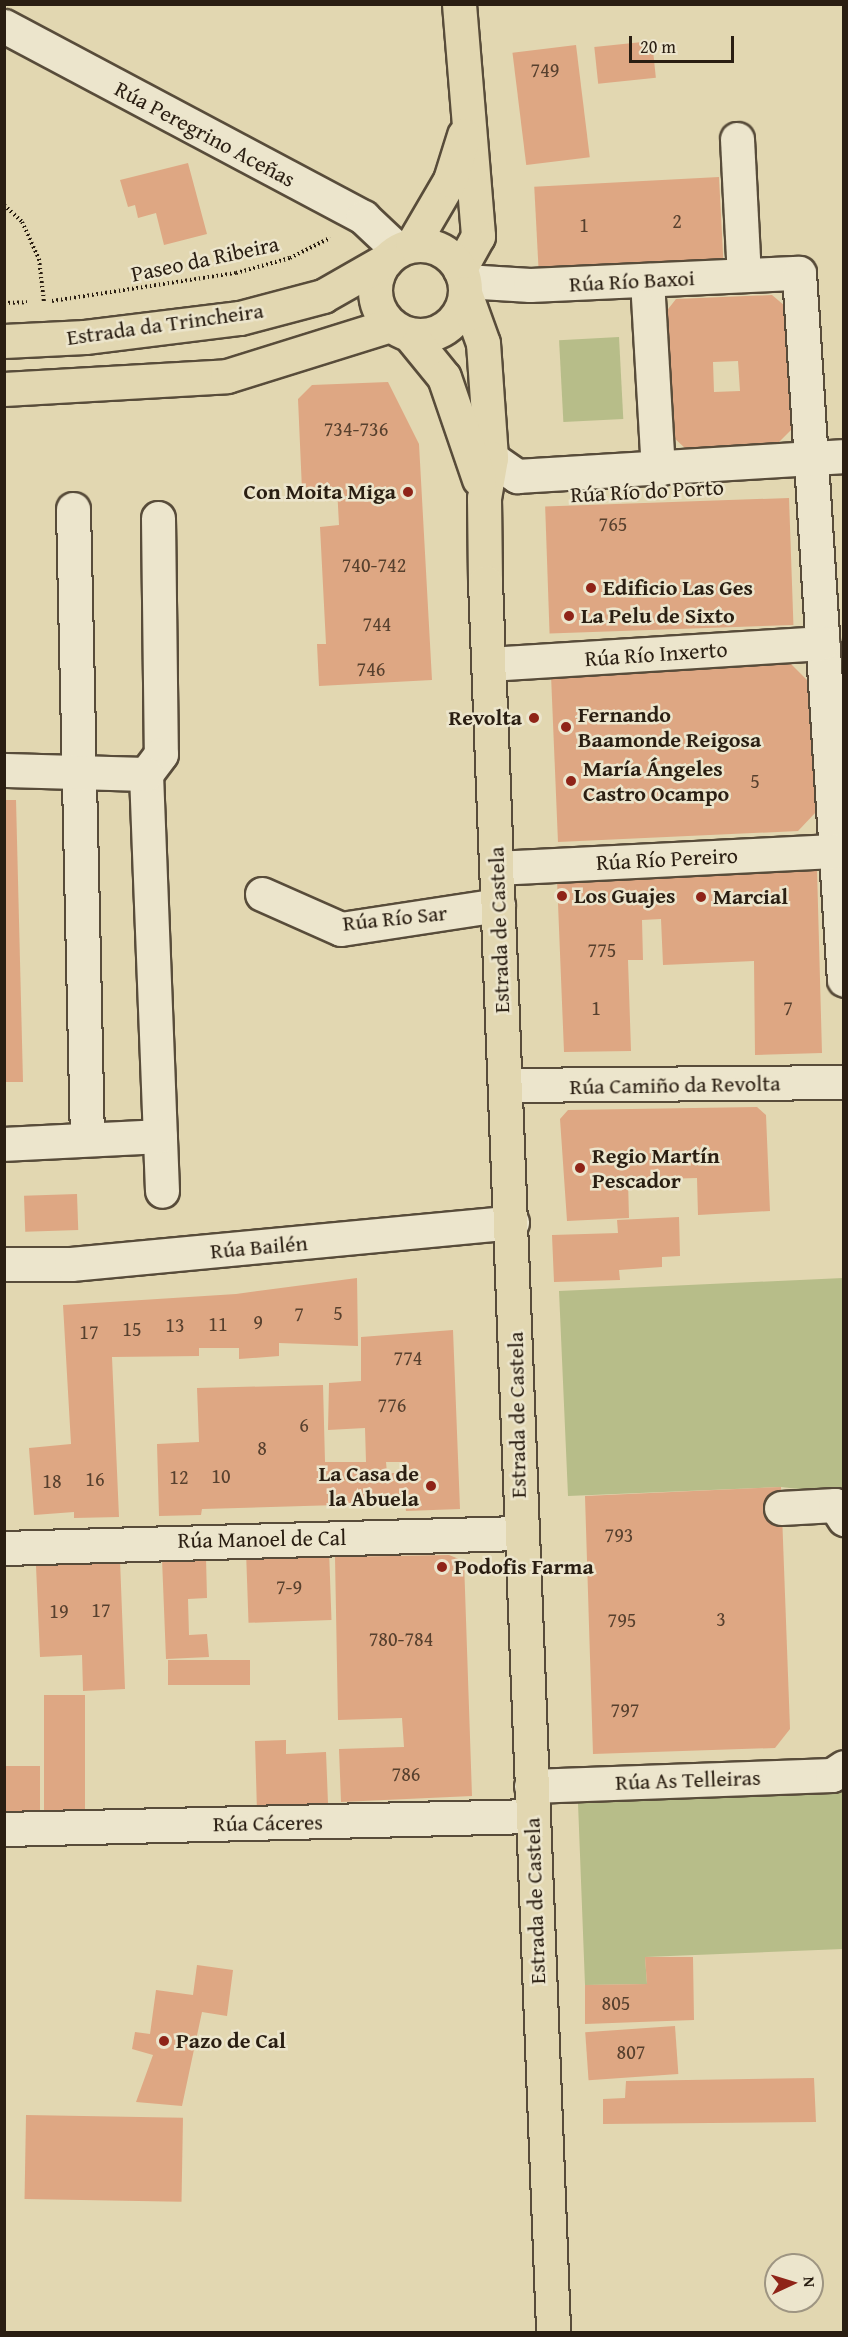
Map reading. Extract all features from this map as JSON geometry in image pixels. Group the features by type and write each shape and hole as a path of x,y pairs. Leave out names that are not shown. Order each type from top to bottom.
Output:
{"main road":[{"path":"4,389 227,376 400,329 440,331 461,309 463,281 478,236 467,128 459,4"},
{"path":"467,128 450,180 399,252 378,272 376,300 444,376 484,498"},
{"path":"399,252 440,249 463,281 483,343 491,458 484,498"},
{"name":"Estrada da Trincheira","path":"4,341 85,337 240,318 323,296 399,252"},
{"name":"Estrada de Castela","path":"484,498 512,1222 520,1533 553,2332"}],"street":[{"name":"Rúa Peregrino Aceñas","path":"4,26 363,217 399,252"},
{"path":"737,139 744,276"},
{"name":"Rúa Río Baxoi","path":"463,281 530,285 799,273 810,472"},
{"path":"647,280 658,470"},
{"path":"491,458 517,476 658,470 810,472 841,456"},
{"path":"810,472 837,851 843,980"},
{"name":"Rúa Río do Porto","path":"484,498 810,472"},
{"path":"73,508 87,1139"},
{"path":"158,518 161,754 146,774 162,1191"},
{"name":"Rúa Río Inxerto","path":"489,664 822,643"},
{"path":"4,770 146,774"},
{"name":"Rúa Río Pereiro","path":"497,868 837,851"},
{"name":"Rúa Río Sar","path":"262,894 341,929 498,905"},
{"name":"Rúa Camiño da Revolta","path":"506,1085 843,1082"},
{"path":"4,1144 160,1136"},
{"name":"Rúa Bailén","path":"4,1264 71,1264 512,1222"},
{"path":"781,1508 839,1512"},
{"name":"Rúa Manoel de Cal","path":"4,1548 520,1533"},
{"name":"Rúa As Telleiras","path":"531,1801 832,1775 843,1767"},
{"name":"Rúa Cáceres","path":"4,1829 531,1801"}],"path":[{"name":"Paseo da Ribeira","path":"4,205 22,222 39,259 44,302 138,291 265,266 316,246 363,217"}],"green space":[{"path":"619,337 623,419 563,422 559,340"},
{"path":"843,1278 843,1494 781,1487 568,1496 559,1291"},
{"path":"843,1792 843,1949 645,1957 647,1984 585,1985 578,1803"}],"building":[{"path":"652,41 656,78 598,84 594,47"},
{"path":"576,45 590,157 526,165 512,53"},
{"path":"188,163 207,234 164,245 156,213 138,218 135,205 128,207 120,180"},
{"path":"719,177 723,260 539,270 534,187"},
{"path":"772,295 785,306 791,430 778,443 686,449 672,436 665,313 676,299","holes":["738,361 740,391 714,392 713,362"]},
{"path":"388,382 419,444 432,680 319,686 317,644 326,644 320,527 339,525 337,487 302,490 298,399 312,385"},
{"path":"789,498 793,625 550,633 545,507"},
{"path":"791,664 812,685 815,744 816,812 798,831 558,842 551,675"},
{"path":"4,800 16,800 23,1082 4,1082"},
{"path":"817,869 822,1053 755,1055 754,961 663,965 661,919 642,920 643,960 628,960 631,1051 564,1052 557,879"},
{"path":"757,1107 766,1115 770,1211 698,1215 697,1178 628,1180 629,1218 567,1221 560,1119 568,1110"},
{"path":"77,1194 78,1230 25,1232 24,1196"},
{"path":"679,1217 680,1256 662,1257 662,1267 619,1270 620,1280 554,1282 552,1235 618,1233 617,1220"},
{"path":"357,1278 358,1346 279,1343 279,1356 239,1359 239,1348 199,1348 199,1356 112,1357 119,1517 74,1518 74,1512 34,1515 29,1448 71,1444 63,1305 236,1294"},
{"path":"453,1330 460,1509 406,1511 405,1503 202,1509 201,1515 159,1516 157,1444 199,1442 197,1388 323,1385 325,1462 366,1462 365,1428 328,1430 329,1383 361,1381 361,1337","holes":["386,1462 404,1462 405,1473 387,1473"]},
{"path":"781,1487 790,1729 775,1748 593,1754 585,1496"},
{"path":"329,1549 331,1620 249,1623 246,1552"},
{"path":"449,1555 464,1561 472,1796 341,1802 339,1749 404,1747 402,1718 338,1720 335,1557"},
{"path":"206,1557 207,1598 188,1599 189,1635 207,1634 209,1657 166,1659 162,1559"},
{"path":"120,1560 125,1689 83,1691 82,1655 40,1657 36,1566"},
{"path":"168,1660 250,1660 250,1685 168,1685"},
{"path":"44,1695 85,1695 85,1820 44,1820"},
{"path":"286,1740 286,1754 326,1752 328,1803 257,1812 255,1741"},
{"path":"4,1766 40,1766 40,1820 4,1820"},
{"path":"645,1957 693,1957 694,2020 585,2024 585,1985 647,1984"},
{"name":"Pazo de Cal","path":"197,1965 233,1970 227,2016 202,2012 182,2106 136,2102 153,2055 132,2049 135,2032 150,2034 156,1990 193,1995"},
{"path":"675,2026 678,2074 589,2080 585,2032"},
{"path":"814,2078 816,2122 603,2124 603,2099 625,2098 626,2081"},
{"path":"26,2115 183,2118 182,2202 25,2199"}],"place":[{"name":"Con Moita Miga","path":"408,492"},
{"name":"Edificio Las Ges","path":"591,588"},
{"name":"La Pelu de Sixto","path":"569,616"},
{"name":"Revolta","path":"534,718"},
{"name":"Fernando Baamonde Reigosa","path":"566,727"},
{"name":"María Ángeles Castro Ocampo","path":"571,781"},
{"name":"Los Guajes","path":"562,896"},
{"name":"Marcial","path":"701,897"},
{"name":"Regio Martín Pescador","path":"580,1168"},
{"name":"La Casa de la Abuela","path":"431,1486"},
{"name":"Podofis Farma","path":"442,1567"},
{"name":"Pazo de Cal","path":"164,2041"}]}
